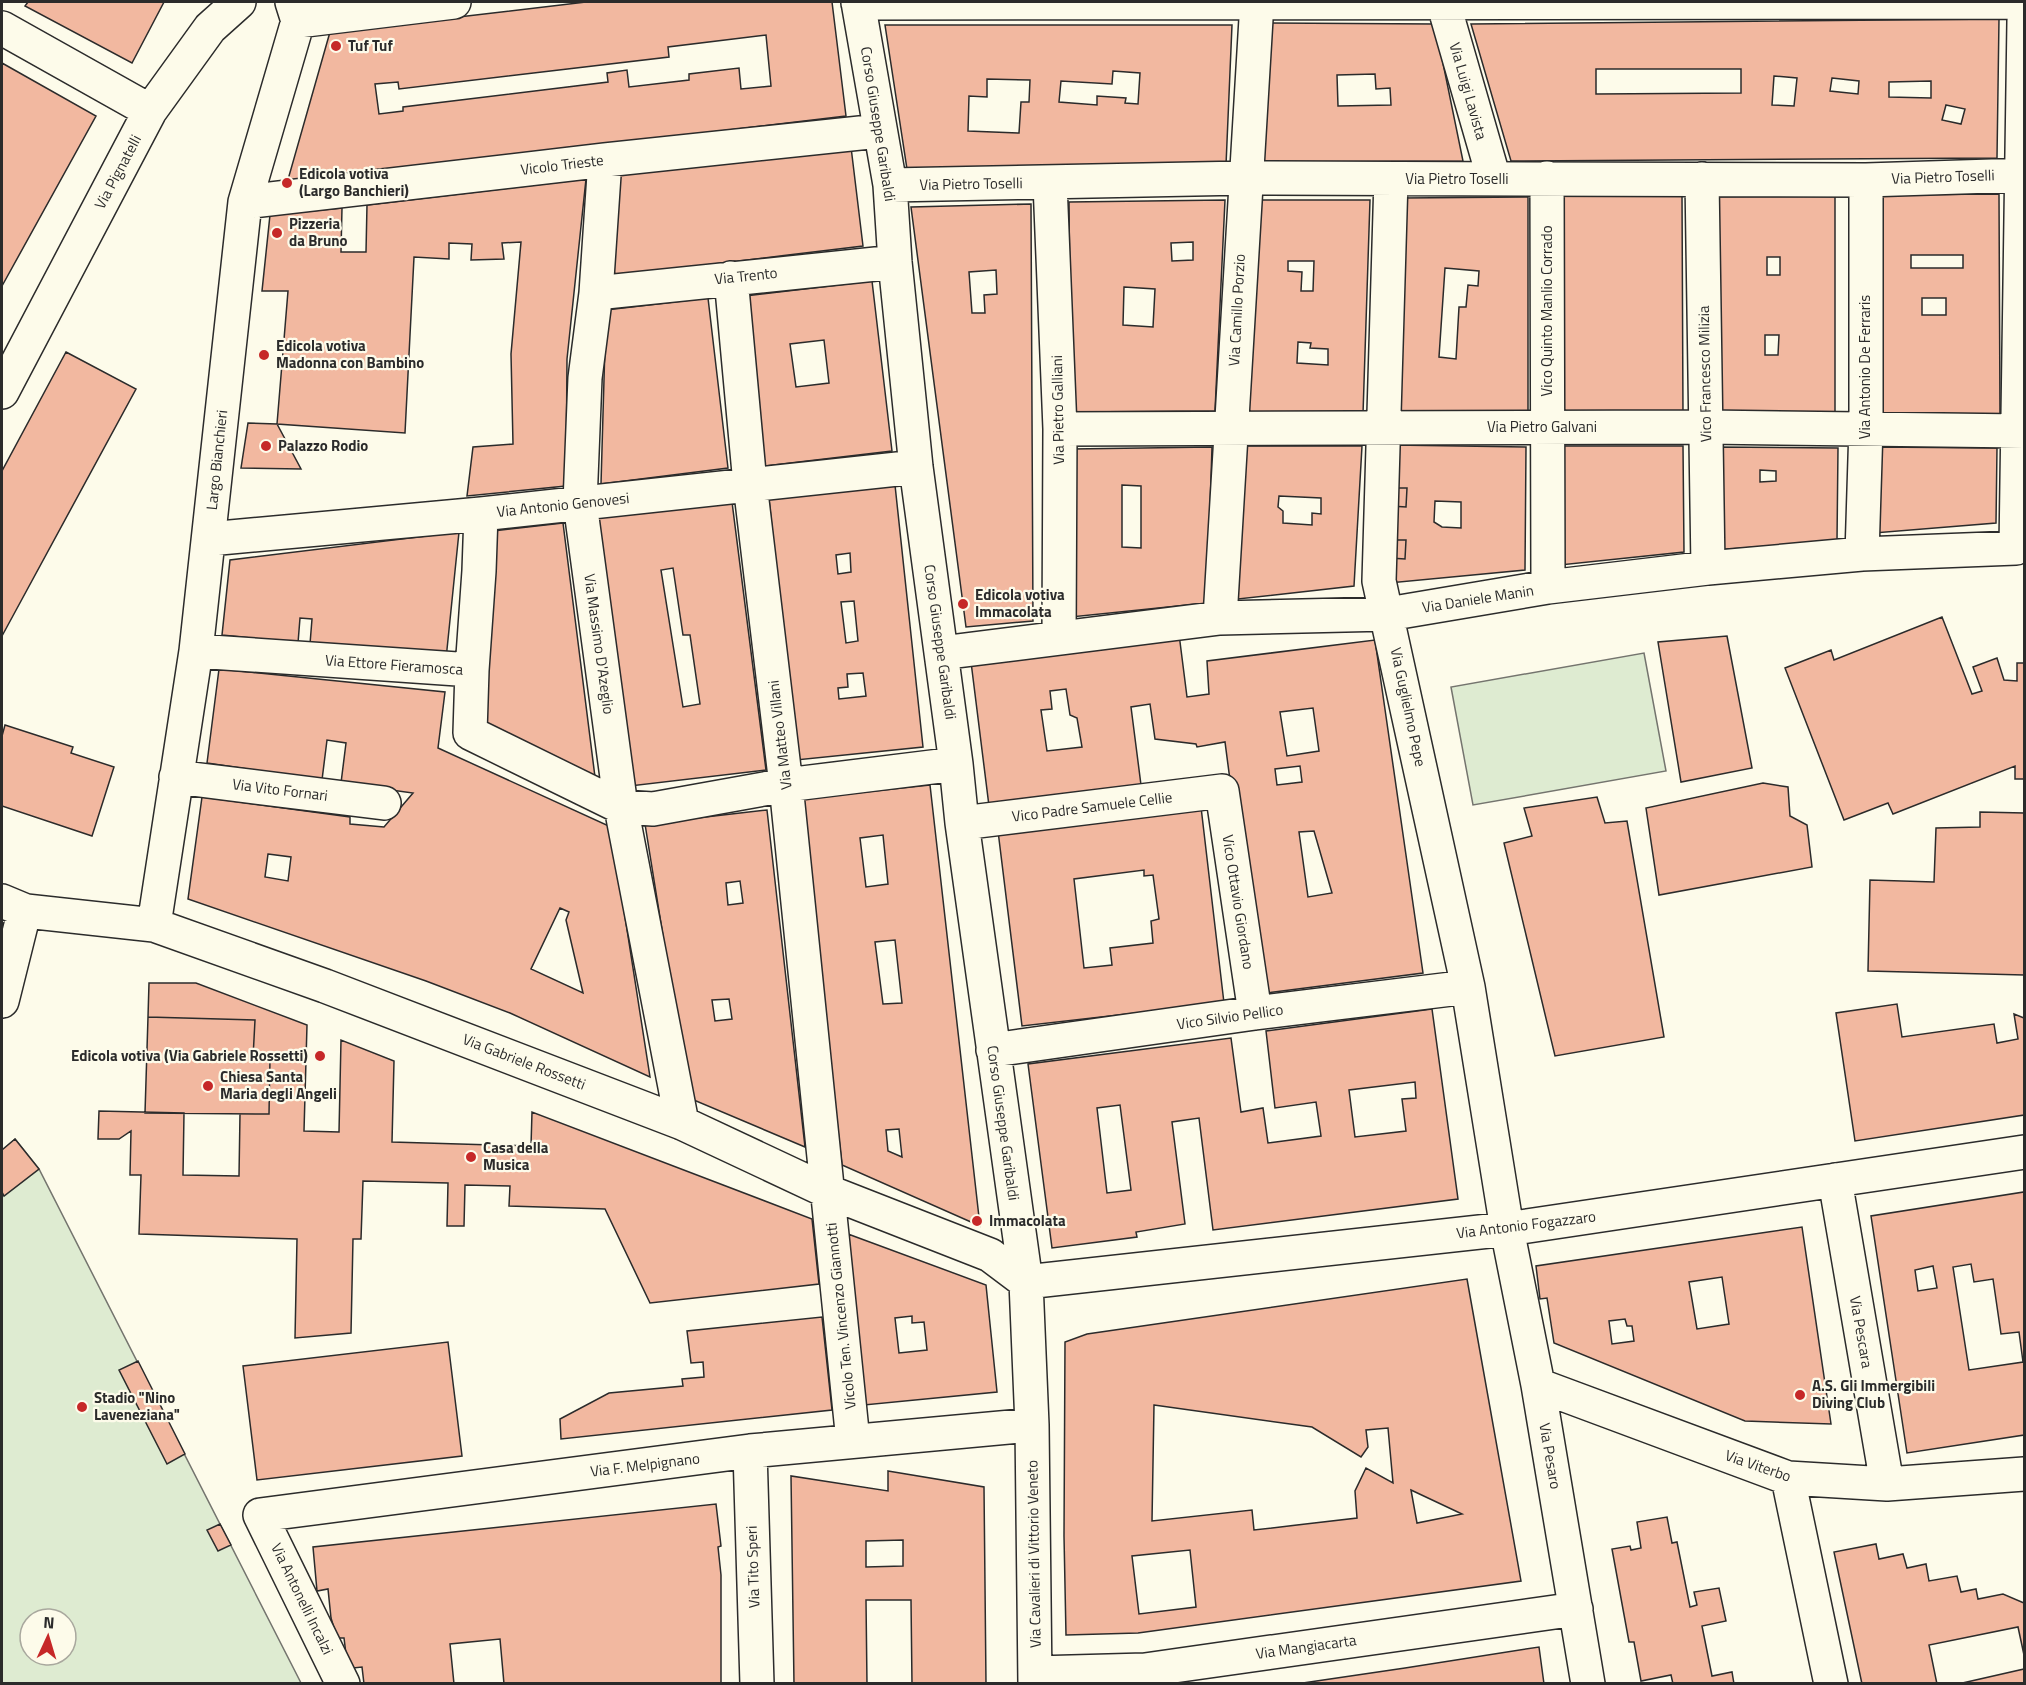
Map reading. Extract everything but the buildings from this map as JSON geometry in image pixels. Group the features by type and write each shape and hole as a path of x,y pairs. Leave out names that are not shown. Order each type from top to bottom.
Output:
{"street":[{"name":"Via Pignatelli","path":"9,372 150,111 210,28 239,2"},
{"path":"295,11 454,2"},
{"path":"858,2 2025,2"},
{"name":"Corso Giuseppe Garibaldi","path":"858,2 890,185 895,261 916,467 962,823 1026,1282 1032,1425"},
{"name":"Via Camillo Porzio","path":"1220,618 1257,2"},
{"name":"Via Luigi Lavista","path":"1443,3 1494,179"},
{"name":"Largo Bianchieri","path":"154,925 196,651 244,202 295,11"},
{"path":"2022,431 2025,21"},
{"path":"2,28 150,111"},
{"name":"Vicolo Trieste","path":"244,202 879,131"},
{"name":"Via Massimo D'Azeglio","path":"605,160 596,293 585,378 580,503 621,807 681,1123"},
{"name":"Via Pietro Toselli","path":"890,185 1245,178 1866,180 2023,175"},
{"name":"Vico Quinto Manlio Corrado","path":"1547,178 1548,587"},
{"name":"Via Guglielmo Pepe","path":"1391,179 1379,580 1468,987 1507,1229"},
{"name":"Vico Francesco Milizia","path":"1702,179 1708,568"},
{"name":"Via Antonio De Ferraris","path":"1862,554 1866,427 1866,180"},
{"name":"Via Pietro Galliani","path":"1050,183 1060,429 1059,638"},
{"name":"Via Trento","path":"596,293 895,261"},
{"name":"Via Matteo Villani","path":"731,278 750,484 786,785 829,1192"},
{"name":"Via Pietro Galvani","path":"1060,429 1866,427 2022,431"},
{"name":"Via Daniele Manin","path":"941,652 1220,618 1388,614 1548,587 1708,568 1862,554 2016,548 2022,431"},
{"name":"Via Antonio Genovesi","path":"209,539 481,514 916,467"},
{"name":"Via Ettore Fieramosca","path":"196,651 472,670 481,514"},
{"path":"472,670 470,733 621,807 653,809 786,785 956,764"},
{"name":"Via Vito Fornari","path":"176,777 384,803"},
{"name":"Vico Padre Samuele Cellie","path":"962,823 1222,791"},
{"name":"Vico Ottavio Giordano","path":"1222,791 1255,1013"},
{"path":"2,1000 22,921 14,906"},
{"name":"Via Gabriele Rossetti","path":"14,906 154,925 325,986 681,1123 829,1192 990,1255 1026,1282"},
{"name":"Vico Silvio Pellico","path":"993,1050 1255,1013 1468,987"},
{"name":"Via Antonio Fogazzaro","path":"1026,1282 1507,1229 2025,1152"},
{"name":"Via Pescara","path":"1835,1180 1887,1484"},
{"name":"Vicolo Ten. Vincenzo Giannotti","path":"829,1192 853,1441"},
{"name":"Via Pesaro","path":"1507,1229 1538,1385 1588,1683"},
{"name":"Via Viterbo","path":"1538,1385 1788,1478 1887,1484 2025,1474"},
{"name":"Via F. Melpignano","path":"260,1515 750,1451 1032,1425"},
{"name":"Via Cavalieri di Vittorio Veneto","path":"1032,1425 1035,1678"},
{"name":"Via Tito Speri","path":"750,1451 757,1683"},
{"path":"1788,1478 1830,1683"},
{"name":"Via Antonelli Incalzi","path":"260,1515 344,1683"},
{"name":"Via Mangiacarta","path":"1035,1678 1145,1670 1576,1609"}],"green space":[{"path":"1644,653 1666,771 1473,805 1451,687"},
{"name":"Stadio \"Nino Laveneziana\"","path":"15,1139 39,1169 301,1683 2,1684 2,1150"}],"place":[{"name":"Tuf Tuf","path":"336,46"},
{"name":"Edicola votiva (Largo Banchieri)","path":"287,183"},
{"name":"Pizzeria da Bruno","path":"277,233"},
{"name":"Edicola votiva Madonna con Bambino","path":"264,355"},
{"name":"Palazzo Rodio","path":"266,446"},
{"name":"Edicola votiva Immacolata","path":"963,604"},
{"name":"Edicola votiva (Via Gabriele Rossetti)","path":"320,1056"},
{"name":"Chiesa Santa Maria degli Angeli","path":"208,1086"},
{"name":"Casa della Musica","path":"471,1157"},
{"name":"Immacolata","path":"977,1221"},
{"name":"A.S. Gli Immergibili Diving Club","path":"1800,1395"},
{"name":"Stadio \"Nino Laveneziana\"","path":"82,1407"}]}
